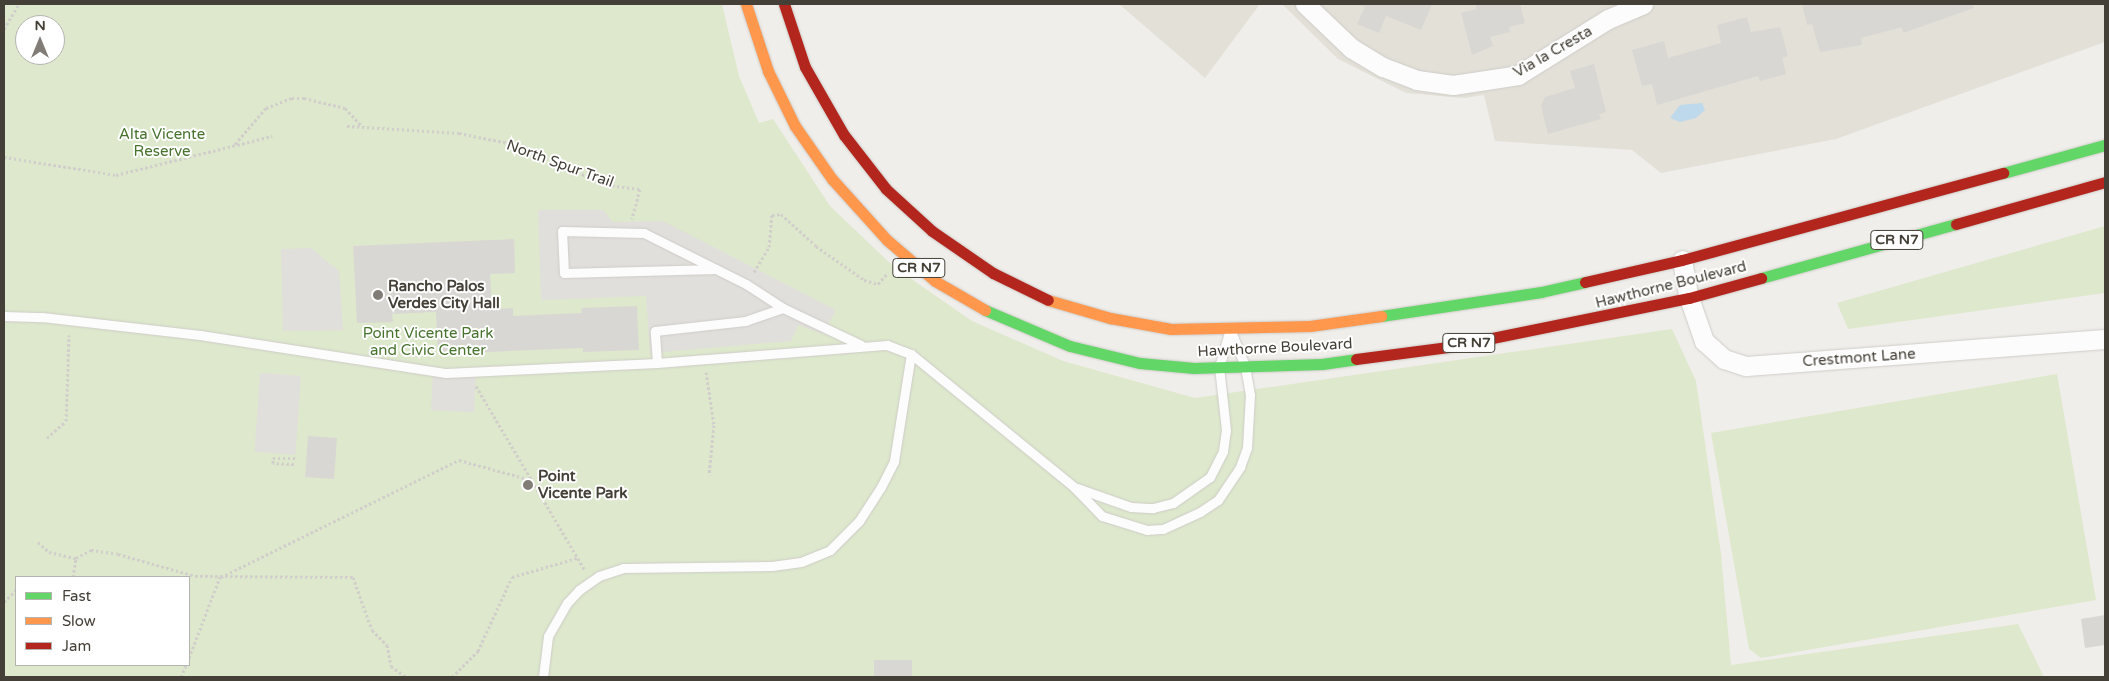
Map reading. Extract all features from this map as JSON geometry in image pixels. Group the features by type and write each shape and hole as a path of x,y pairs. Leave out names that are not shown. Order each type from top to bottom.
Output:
{"main road":[{"name":"Hawthorne Boulevard","path":"746,4 768,71 795,126 832,179 887,240 935,281 998,318 1070,346 1140,363 1218,367 1322,364 1448,348 1689,298 2105,182"},
{"name":"Hawthorne Boulevard","path":"784,4 805,67 844,135 886,189 932,231 993,273 1046,300 1110,318 1171,329 1310,326 1412,313 1541,292 1682,260 2105,145"}],"street":[{"name":"Via la Cresta","path":"1304,4 1352,48 1383,67 1417,80 1453,86 1518,75 1608,19 1643,4"},
{"name":"Crestmont Lane","path":"1682,260 1689,298 1704,341 1724,359 1746,366 2105,339"}],"lane":[{"path":"716,269 564,273 562,231 644,233 716,269 783,308 861,345"},
{"path":"657,363 656,331 745,321 783,308"},
{"path":"4,316 200,335 446,372 468,373 657,363 861,345 887,345 910,354 1074,487 1102,516 1127,526 1163,529 1200,512 1218,500 1231,484 1246,448 1250,395 1245,366 1230,329"},
{"path":"1074,487 1131,507 1154,508 1173,502 1195,490 1210,477 1223,451 1226,430 1218,367 1230,329"},
{"path":"543,677 548,636 567,603 591,582 623,568 772,566 800,562 830,550 858,521 881,487 894,461 910,354"}],"path":[{"path":"4,29 19,4"},
{"path":"235,144 266,108 292,98 304,98 345,108 361,125"},
{"name":"North Spur Trail","path":"347,126 361,125 459,133 513,144 607,185 640,189 629,232"},
{"path":"4,157 116,175 195,158 235,144 272,136"},
{"path":"754,272 769,247 772,216 781,214 816,246 864,280 878,284 888,273"},
{"path":"47,438 66,421 69,321"},
{"path":"706,359 714,425 709,475"},
{"path":"468,373 591,582"},
{"path":"294,464 272,463 272,458 295,458"},
{"path":"190,655 220,577 459,460 531,480"},
{"path":"38,542 48,552 76,558 91,550 195,576 353,577 372,630 386,645 391,666 406,677"},
{"path":"74,576 76,558"},
{"path":"452,677 478,651 512,577 577,558"},
{"path":"4,602 15,591"}],"shaded area":[{"path":"1119,4 1260,4 1205,78"},
{"path":"1282,4 2105,4 2105,42 1836,139 1661,173 1632,150 1495,141 1484,95 1464,98 1406,93 1338,59"},
{"path":"538,210 603,210 613,222 663,221 836,310 823,334 798,325 791,341 650,353 646,296 541,300"},
{"path":"311,248 339,271 343,330 283,331 281,249"},
{"path":"433,371 476,373 474,412 431,410"},
{"path":"260,373 301,376 295,455 254,452"}],"green space":[{"name":"Point Vicente Park and Civic Center","path":"4,4 722,4 739,76 759,123 773,119 830,206 894,267 972,321 1063,361 1195,398 1672,329 1696,381 1721,554 1731,665 2018,624 2044,677 4,677"},
{"path":"2105,226 2105,293 1848,329 1837,303"},
{"path":"2057,374 2096,600 1761,658 1749,649 1711,433"}],"water":[{"path":"1702,103 1705,110 1696,118 1680,122 1670,118 1680,105"}],"building":[{"path":"1357,4 1432,4 1421,30 1386,16 1379,33 1357,24 1365,7"},
{"path":"1475,4 1520,4 1525,23 1509,27 1510,32 1490,37 1493,46 1472,55 1461,13 1477,9"},
{"path":"1802,4 1973,4 1974,8 1903,33 1902,27 1861,38 1862,45 1820,52 1812,24 1807,25"},
{"path":"1747,17 1751,32 1780,27 1788,56 1782,58 1786,74 1760,81 1758,76 1657,105 1652,84 1642,86 1632,50 1664,41 1668,58 1721,43 1717,25"},
{"path":"1594,64 1606,112 1599,114 1601,119 1548,134 1541,106 1545,97 1575,88 1570,71"},
{"path":"514,239 515,273 490,274 492,309 513,308 513,316 582,313 581,308 637,306 639,350 583,352 583,348 438,354 436,312 392,314 393,322 357,323 353,246"},
{"path":"308,436 337,438 334,479 305,477"},
{"path":"2105,615 2105,645 2085,648 2081,619"},
{"path":"874,660 912,660 912,677 874,677"}],"traffic: fast":[{"path":"2003,173 2105,145"},
{"path":"1761,278 1956,224"},
{"path":"1381,316 1541,292 1585,282"},
{"path":"985,310 1070,346 1140,363 1194,368 1322,364 1356,359"}],"traffic: slow":[{"path":"746,4 768,71 795,126 832,179 887,240 935,281 985,310"},
{"path":"1048,300 1110,318 1171,329 1310,326 1381,316"}],"traffic: jam":[{"path":"784,4 805,67 844,135 886,189 932,231 993,273 1048,300"},
{"path":"1585,282 1682,260 2003,173"},
{"path":"1956,224 2105,182"},
{"path":"1356,359 1448,347 1689,298 1761,278"}],"place":[{"name":"Rancho Palos Verdes City Hall","path":"378,295"},
{"name":"Point Vicente Park","path":"528,485"}],"park label":[{"name":"Alta Vicente Reserve","path":"162,142"}]}
